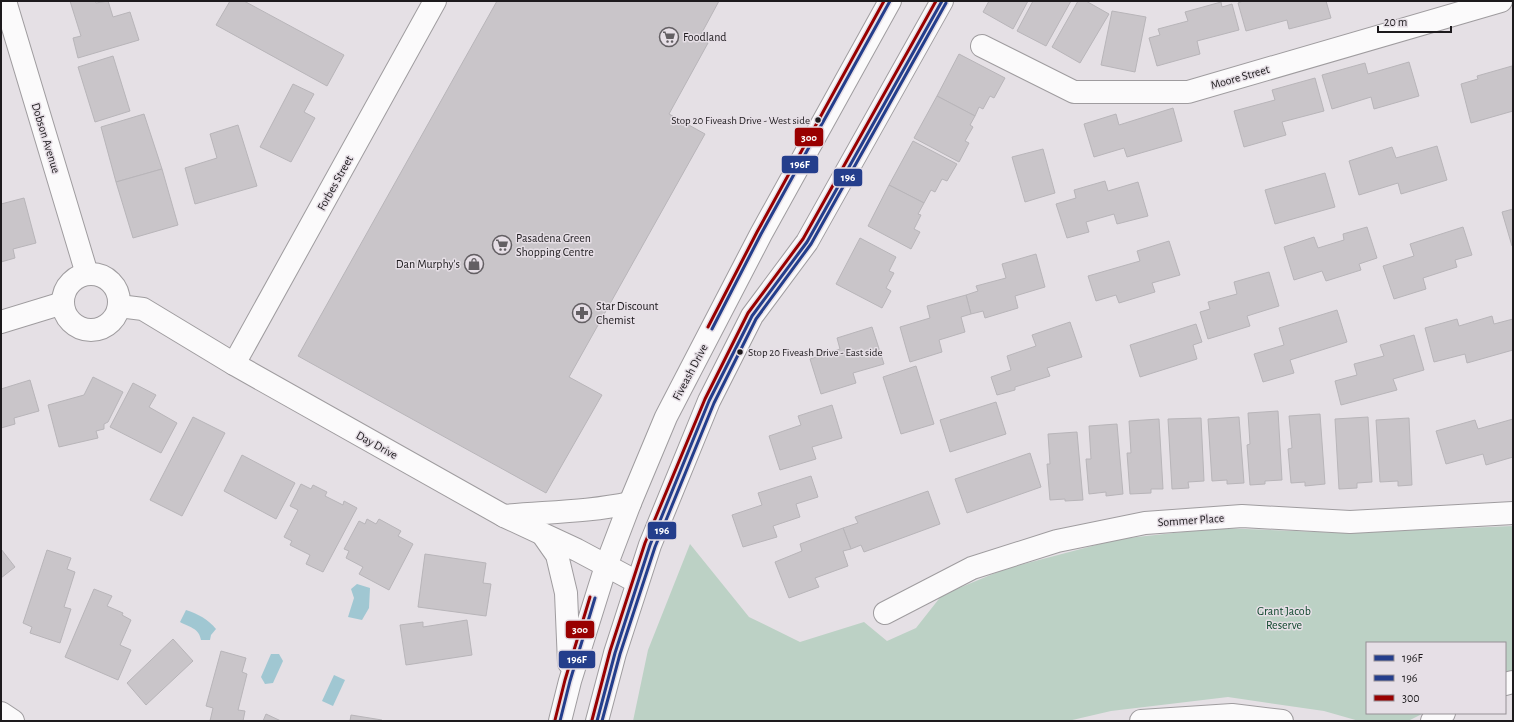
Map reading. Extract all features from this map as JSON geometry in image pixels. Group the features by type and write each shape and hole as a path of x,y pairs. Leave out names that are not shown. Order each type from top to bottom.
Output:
{"street":[{"name":"Dobson Avenue","path":"6,1 87,274"},
{"name":"Forbes Street","path":"234,364 435,1"},
{"name":"Fiveash Drive","path":"560,721 570,681 606,566 630,503 666,417 757,241 890,1"},
{"path":"597,721 615,653 637,582 654,536 709,401 752,316 807,242 942,1"},
{"name":"Moore Street","path":"982,46 1074,92 1188,92 1500,1"},
{"path":"87,274 100,276 111,282 119,297 119,306 116,315 111,322 103,328 94,331 80,328 69,321 64,313 63,303 63,295 72,281 87,274"},
{"path":"1,322 63,303"},
{"name":"Day Drive","path":"119,306 143,309 234,364 504,516 637,582"},
{"path":"504,516 594,510 630,503"},
{"name":"Sommer Place","path":"885,613 972,568 1056,541 1145,523 1242,516 1350,522 1513,513"},
{"path":"543,535 556,555 566,593 570,681"},
{"path":"1,713 13,721"},
{"path":"1432,721 1442,714"},
{"path":"1141,721 1232,715 1282,721"}],"green space":[{"name":"Grant Jacob Reserve","path":"1513,526 1513,672 1506,674 1506,642 1366,642 1366,714 1422,714 1408,721 1359,721 1324,711 1228,697 1111,711 1068,721 633,721 648,650 690,544 749,617 800,642 864,622 887,641 916,628 942,595 1005,569 1119,539 1219,528 1344,533"}],"water":[{"path":"357,584 370,588 369,608 362,620 348,617 354,598 351,589"},
{"path":"186,610 195,613 210,622 216,629 211,635 210,640 201,640 196,630 180,622"},
{"path":"271,654 279,654 283,661 273,683 265,684 261,677"},
{"path":"334,675 345,680 333,706 322,701"}],"building":[{"path":"70,1 95,1 96,3 108,1 113,17 130,12 139,40 78,58 73,38 81,36"},
{"path":"230,1 244,1 344,55 327,86 216,25"},
{"name":"Pasadena Green Shopping Centre","path":"497,1 719,1 699,38 708,43 669,114 705,134 569,377 602,395 546,493 298,356"},
{"path":"989,1 1028,1 1013,29 983,12"},
{"path":"1033,1 1071,1 1046,46 1017,31"},
{"path":"1078,1 1086,1 1109,14 1080,63 1052,47"},
{"path":"1243,1 1326,1 1331,18 1289,29 1287,20 1246,31 1238,3"},
{"path":"1221,2 1222,7 1232,4 1239,30 1197,41 1200,54 1157,66 1149,38 1160,35 1158,29 1188,21 1185,12"},
{"path":"1112,11 1146,17 1135,72 1101,65"},
{"path":"959,54 1005,78 994,98 990,96 983,109 979,107 975,116 937,96"},
{"path":"113,56 130,111 95,122 78,67"},
{"path":"1409,62 1419,96 1374,109 1371,97 1332,109 1322,75 1365,63 1368,74"},
{"path":"1512,66 1513,111 1471,123 1461,84 1478,79 1477,76"},
{"path":"1315,78 1324,111 1282,122 1286,135 1244,147 1234,111 1275,100 1272,90"},
{"path":"293,84 314,94 304,112 315,118 291,162 260,147"},
{"path":"937,96 975,116 970,125 973,127 965,141 969,143 959,162 914,138"},
{"path":"1173,108 1182,141 1127,157 1124,148 1094,157 1084,124 1116,114 1119,125"},
{"path":"144,114 162,169 116,182 101,127"},
{"path":"238,125 257,186 195,204 185,168 217,158 210,134"},
{"path":"913,141 957,164 947,181 942,179 935,192 931,190 924,203 889,185"},
{"path":"1437,146 1447,180 1401,194 1398,183 1359,195 1349,161 1392,147 1396,158"},
{"path":"1043,149 1055,193 1025,202 1012,157"},
{"path":"162,169 178,225 133,238 116,182"},
{"path":"1325,173 1335,207 1275,224 1265,190"},
{"path":"1105,181 1108,191 1138,182 1148,216 1117,224 1114,214 1086,222 1089,232 1067,238 1056,204 1076,198 1074,190"},
{"path":"889,185 924,203 918,214 921,215 914,229 920,232 911,249 868,226"},
{"path":"24,198 36,243 13,249 15,258 1,262 1,204"},
{"path":"1513,209 1513,246 1512,246 1502,212"},
{"path":"1367,227 1377,258 1359,264 1361,270 1326,281 1322,271 1294,280 1284,247 1314,237 1318,248 1344,240 1343,234"},
{"path":"1463,227 1472,255 1455,260 1457,267 1423,278 1426,289 1394,299 1383,266 1414,256 1410,244"},
{"path":"860,238 896,257 889,271 894,273 886,288 891,291 882,308 836,284"},
{"path":"1169,241 1180,275 1152,283 1155,292 1119,303 1116,295 1096,301 1088,276 1140,261 1137,251"},
{"path":"1036,254 1045,287 1015,296 1018,308 985,318 983,311 971,314 966,295 978,291 976,286 1006,278 1002,264"},
{"path":"1269,272 1279,306 1247,316 1250,326 1208,339 1200,312 1210,309 1208,302 1237,294 1234,282"},
{"path":"966,295 971,314 961,317 965,332 939,340 942,352 910,362 900,327 930,318 927,306"},
{"path":"1337,310 1347,342 1290,360 1294,373 1263,382 1254,354 1284,345 1279,328"},
{"path":"1492,316 1494,324 1513,319 1513,350 1467,363 1465,354 1434,362 1425,328 1457,319 1459,326"},
{"path":"1070,322 1082,357 1047,368 1050,376 1015,387 1015,390 997,395 991,377 1011,370 1007,356 1036,346 1032,335"},
{"path":"1196,324 1202,342 1193,345 1197,359 1140,377 1130,345"},
{"path":"872,327 884,364 853,373 856,383 821,394 810,359 840,349 837,338"},
{"path":"1414,335 1424,370 1393,379 1397,390 1341,405 1335,381 1357,375 1354,364 1384,356 1380,345"},
{"path":"916,366 934,424 901,434 883,377"},
{"path":"93,377 123,392 108,422 104,424 104,429 96,431 98,438 59,447 48,405 84,395"},
{"path":"30,380 39,411 14,418 15,424 1,428 1,389"},
{"path":"133,383 156,395 149,407 177,423 161,453 110,427"},
{"path":"996,402 1006,434 950,452 940,420"},
{"path":"832,405 842,438 812,447 816,459 780,470 769,436 801,425 798,416"},
{"path":"1278,411 1282,480 1265,481 1265,484 1250,485 1247,445 1250,444 1248,413"},
{"path":"1320,414 1325,484 1305,486 1305,482 1291,483 1288,449 1292,448 1289,416"},
{"path":"193,417 225,433 182,516 150,500"},
{"path":"1239,417 1244,483 1227,484 1227,480 1212,481 1208,419"},
{"path":"1368,417 1372,482 1357,483 1357,488 1339,489 1335,419"},
{"path":"1201,418 1204,481 1188,482 1189,488 1172,489 1168,419"},
{"path":"1409,418 1412,485 1398,486 1398,481 1380,482 1376,420"},
{"path":"1159,419 1163,489 1151,489 1151,493 1130,494 1127,453 1131,453 1129,421"},
{"path":"1513,419 1513,457 1486,465 1483,454 1446,464 1436,431 1475,420 1478,429"},
{"path":"1117,424 1123,494 1106,496 1106,492 1089,494 1086,459 1091,459 1089,426"},
{"path":"1077,432 1083,500 1050,500 1047,464 1050,464 1048,434"},
{"path":"1030,453 1041,487 967,513 955,479"},
{"path":"242,455 295,483 276,519 224,491"},
{"path":"811,476 818,497 796,504 800,517 773,526 777,537 743,547 732,515 762,505 758,493"},
{"path":"301,484 311,489 313,485 327,492 325,496 343,505 344,501 357,508 323,572 306,564 310,555 290,545 292,541 284,537 298,510 290,506"},
{"path":"928,491 940,524 864,552 861,545 851,549 843,528 858,523 855,517"},
{"path":"367,519 376,524 379,519 401,531 398,536 413,544 389,590 359,574 363,567 346,558 349,551 344,549 359,521 365,524"},
{"path":"843,528 851,549 843,551 848,566 815,578 819,587 789,598 775,562 802,551 800,544"},
{"path":"1,549 15,567 1,578"},
{"path":"47,550 71,558 67,569 75,572 64,607 71,609 60,643 30,633 32,627 23,623"},
{"path":"425,554 486,563 483,583 491,584 486,616 418,607"},
{"path":"94,589 112,596 107,606 123,613 122,615 131,620 120,645 131,650 118,680 65,657"},
{"path":"467,620 472,655 406,665 400,625 423,622 423,627"},
{"path":"173,639 193,661 146,705 127,683"},
{"path":"221,651 246,658 242,672 247,674 238,710 245,711 243,721 210,721 213,708 206,706"},
{"path":"266,714 281,721 263,721"},
{"path":"351,715 382,720 350,721"}],"transit line":[{"name":"300","path":"708,327 757,232 884,1"},
{"name":"196F","path":"712,329 761,234 890,1"},
{"name":"300","path":"592,720 610,651 645,543 705,399 748,313 803,239 936,1"},
{"name":"196F","path":"597,721 615,653 650,545 709,401 752,316 807,242 942,1"},
{"name":"196","path":"602,721 620,654 655,547 714,403 756,319 811,244 946,3"},
{"name":"300","path":"555,720 565,680 590,597"},
{"name":"196F","path":"560,721 570,681 595,598"}],"place":[{"name":"Foodland","path":"669,37"},
{"name":"Stop 20 Fiveash Drive - West side","path":"818,120"},
{"name":"Pasadena Green Shopping Centre","path":"502,245"},
{"name":"Dan Murphy's","path":"474,264"},
{"name":"Star Discount Chemist","path":"582,313"},
{"name":"Stop 20 Fiveash Drive - East side","path":"740,352"}]}
